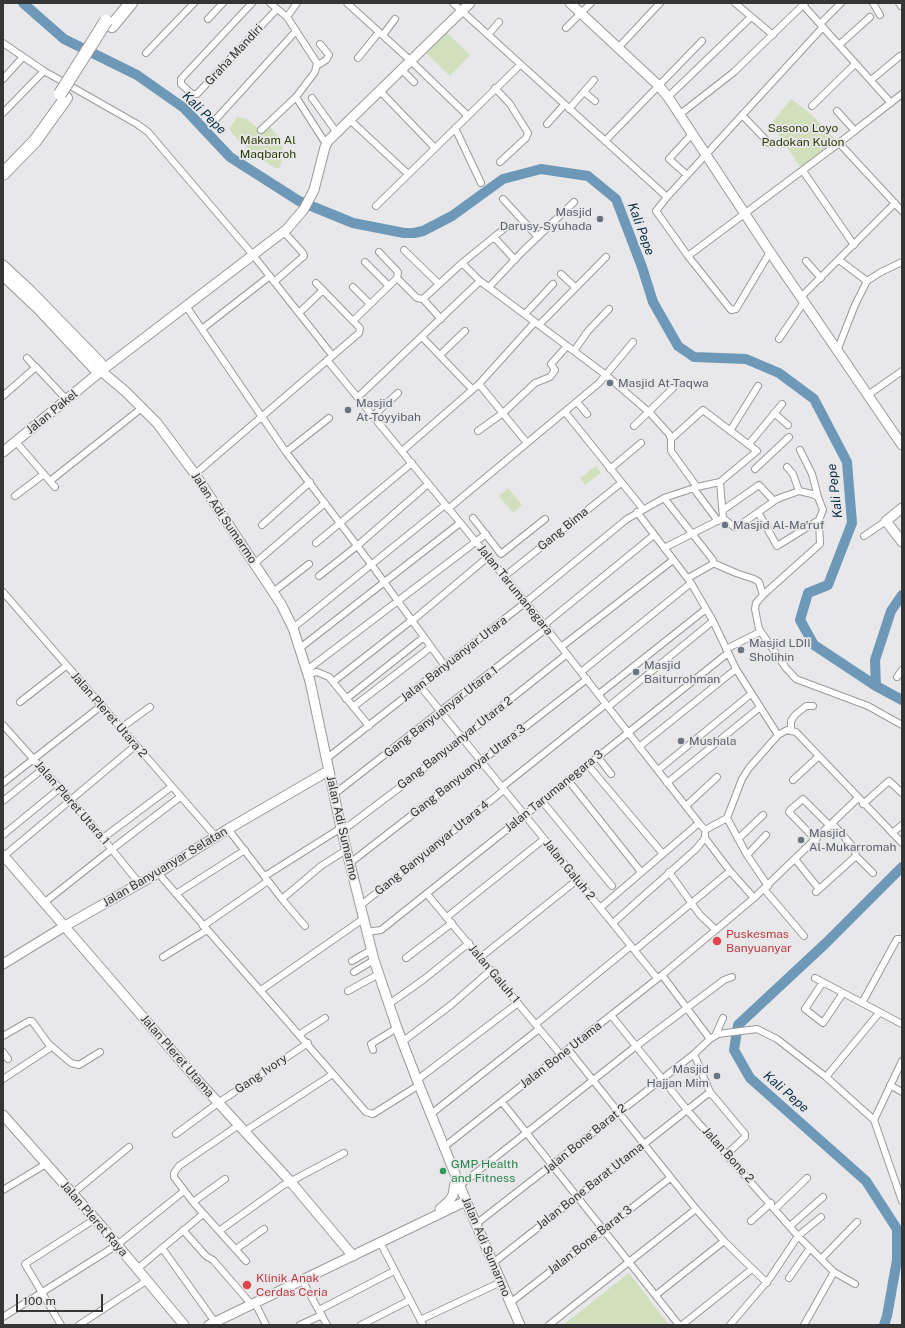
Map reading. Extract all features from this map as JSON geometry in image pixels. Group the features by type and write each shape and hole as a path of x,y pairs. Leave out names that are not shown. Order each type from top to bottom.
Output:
{"highway":[{"path":"3,174 35,141 109,24 120,3"},
{"path":"109,24 131,3"},
{"path":"3,163 28,138 63,96"}],"street":[{"path":"146,53 194,3"},
{"path":"208,19 223,3"},
{"name":"Graha Mandiri","path":"252,3 181,79 181,84 192,94 197,94 277,9"},
{"path":"270,3 287,17 318,65"},
{"path":"287,17 297,3"},
{"path":"347,3 411,60 468,116"},
{"path":"453,3 667,197"},
{"path":"296,97 326,144 470,3"},
{"path":"570,3 668,97 705,156 902,445"},
{"path":"566,28 591,3"},
{"path":"618,48 660,3"},
{"path":"735,3 773,35"},
{"path":"770,252 733,311 729,309 688,256 656,211 841,3"},
{"path":"874,3 880,15"},
{"path":"679,115 734,72 804,4 855,64 891,103"},
{"path":"668,97 751,17"},
{"path":"839,45 870,17"},
{"path":"358,58 395,19"},
{"path":"488,35 499,22"},
{"path":"216,119 296,31"},
{"path":"605,141 702,41"},
{"path":"3,43 44,71 143,128 253,255 332,355"},
{"path":"261,130 296,97 315,72 318,65 326,60 329,54 320,44"},
{"path":"871,80 900,56"},
{"path":"3,79 24,57"},
{"path":"812,106 855,64"},
{"path":"376,206 520,65"},
{"path":"402,70 414,82"},
{"path":"3,113 44,71"},
{"path":"547,124 584,92 594,80"},
{"path":"495,88 510,104 528,133 526,138 500,162"},
{"path":"380,91 435,148"},
{"path":"584,92 595,101"},
{"path":"688,256 803,171 902,94"},
{"path":"312,98 337,133"},
{"path":"837,111 855,131"},
{"path":"742,115 769,143"},
{"path":"350,120 408,174"},
{"path":"455,128 481,183"},
{"path":"687,176 669,159 692,134"},
{"path":"839,143 902,212"},
{"name":"Jalan Pakel","path":"3,452 101,371 284,232 304,209 314,190 326,144"},
{"path":"803,171 854,245"},
{"path":"503,199 538,237"},
{"path":"489,287 574,202"},
{"path":"779,339 803,300 821,278 895,203"},
{"path":"423,299 462,262 505,228"},
{"path":"202,329 304,256 284,232"},
{"path":"494,237 515,260"},
{"path":"404,250 439,284"},
{"path":"353,321 397,278 398,272 379,252"},
{"path":"402,451 425,433 479,384 537,323 606,257"},
{"path":"840,260 867,281"},
{"path":"806,261 821,278"},
{"path":"365,262 389,286"},
{"path":"462,262 480,281 606,375 649,412 671,439 671,450 696,488 721,519 730,526 737,527 786,494 799,491 818,497"},
{"path":"837,350 855,305 867,281 881,272 902,262"},
{"name":"Jalan Adi Sumarmo","path":"3,265 94,369 101,371 143,407 195,474 273,592 293,628 308,672 341,830 374,960 402,1042 432,1114 459,1186 520,1325"},
{"path":"561,274 575,287"},
{"name":"Jalan Adi Sumarmo","path":"3,276 26,292"},
{"path":"397,278 417,298 423,299 441,318"},
{"path":"358,398 480,281"},
{"path":"195,474 360,331 360,328 316,283"},
{"path":"525,314 553,284"},
{"path":"353,287 370,304"},
{"path":"299,312 323,290"},
{"path":"186,306 286,452 398,600 445,666"},
{"path":"574,351 588,331 609,309"},
{"path":"440,355 465,331"},
{"path":"422,337 472,389"},
{"path":"293,628 371,564 446,507 577,402 606,375 633,342"},
{"path":"478,431 503,413 535,383 550,377 556,370 551,364 567,346"},
{"path":"27,358 67,400"},
{"name":"Jalan Tarumanegara","path":"327,360 412,463 446,507 546,626 705,830"},
{"path":"3,396 35,367"},
{"path":"868,395 902,371"},
{"path":"479,384 527,443"},
{"path":"730,430 758,386"},
{"path":"634,426 673,388"},
{"path":"373,416 398,393"},
{"path":"577,402 587,414"},
{"path":"749,444 782,404"},
{"path":"50,481 143,407"},
{"path":"671,439 693,420 701,410 703,410 749,444 767,460"},
{"path":"565,412 621,483 654,535 689,581 714,621 736,669 759,708 778,735"},
{"path":"774,414 788,425"},
{"path":"286,452 329,418"},
{"path":"755,469 767,460 790,437"},
{"path":"16,442 55,487"},
{"path":"610,469 641,443"},
{"path":"800,450 812,474 818,497 822,503 823,510 819,520 820,542 766,592 756,605 757,623 760,632 786,668 796,679 868,706 902,725"},
{"path":"721,519 723,510 720,482 757,451"},
{"path":"316,543 412,463"},
{"path":"787,467 793,474 799,491"},
{"path":"15,496 44,474"},
{"path":"262,525 310,482"},
{"name":"Jalan Banyuanyar Utara","path":"326,758 420,686 640,511 664,498 720,482"},
{"name":"Gang Bima","path":"505,576 621,483"},
{"path":"319,576 357,546 428,484"},
{"path":"723,510 760,485 774,501"},
{"path":"664,498 692,532 713,563 736,574 754,579 759,582 766,592"},
{"path":"254,564 325,502"},
{"path":"864,536 902,508"},
{"path":"758,512 776,546 819,520"},
{"path":"473,518 500,554 503,554 546,519"},
{"path":"664,548 692,532 721,519"},
{"path":"886,521 902,542"},
{"path":"300,648 460,523"},
{"path":"308,672 398,600 486,534"},
{"name":"Gang Banyuanyar Utara 1","path":"334,795 442,712 654,535"},
{"path":"333,682 412,620 488,557"},
{"path":"561,647 673,560"},
{"path":"581,672 689,581 713,563"},
{"path":"273,592 309,564"},
{"name":"Jalan Pleret Utara 2","path":"3,592 216,837"},
{"path":"598,694 706,609"},
{"name":"Gang Banyuanyar Utara 4","path":"360,906 607,705 714,621"},
{"name":"Jalan Tarumanegara 3","path":"367,936 381,930 427,894 727,651 760,632"},
{"path":"346,699 424,637"},
{"path":"353,707 431,647"},
{"name":"Gang Banyuanyar Utara 2","path":"163,957 205,928 266,878 341,830 462,738 567,654"},
{"path":"20,702 66,666"},
{"path":"639,747 736,669"},
{"path":"897,677 902,670"},
{"path":"308,672 323,673 333,682 369,726"},
{"name":"Gang Banyuanyar Utara 3","path":"350,863 586,679"},
{"name":"Jalan Galuh 2","path":"420,686 633,948 714,1037"},
{"path":"658,770 751,694"},
{"path":"3,783 101,706"},
{"path":"813,706 806,706 796,715 791,721 792,730 819,756 863,804 902,843"},
{"path":"121,728 150,707"},
{"path":"667,783 759,708"},
{"name":"Jalan Pleret Utara 1","path":"3,724 103,838 114,847 140,883"},
{"path":"754,898 730,871 705,838 705,830 727,818 742,779 748,768 778,735 787,730 792,730"},
{"path":"5,859 69,800 136,745"},
{"path":"597,756 611,774"},
{"path":"793,780 819,756"},
{"path":"587,764 663,854"},
{"name":"Jalan Banyuanyar Selatan","path":"3,964 328,771"},
{"path":"3,801 39,772"},
{"path":"686,806 718,777"},
{"path":"568,780 641,872"},
{"path":"863,804 889,781 902,793"},
{"path":"103,838 171,787"},
{"path":"3,835 59,789"},
{"path":"45,902 180,797"},
{"name":"Jalan Bone Utama","path":"444,1147 678,962 754,898 858,798"},
{"path":"816,840 789,812 803,799 831,824 854,848 856,856 873,873"},
{"path":"542,801 612,886"},
{"path":"738,839 763,815"},
{"path":"727,818 766,887 804,936"},
{"path":"600,908 699,823"},
{"path":"892,833 902,825"},
{"path":"228,829 282,899 305,926"},
{"path":"747,855 766,835"},
{"path":"447,917 544,838"},
{"path":"613,923 696,849 705,838"},
{"path":"176,894 245,850"},
{"path":"282,899 321,866 346,850"},
{"path":"795,859 817,890 856,856"},
{"name":"Jalan Pleret Utama","path":"5,859 45,902 218,1103 290,1181 353,1256"},
{"path":"432,1114 633,948 693,903 730,871"},
{"path":"669,872 693,903 700,915 716,930"},
{"path":"158,873 308,1043 366,1112 373,1114 418,1082 518,1003"},
{"path":"481,957 577,880"},
{"name":"Jalan Galuh 1","path":"427,894 481,957 561,1055"},
{"path":"261,990 363,919"},
{"path":"406,958 452,923"},
{"path":"862,1003 897,939 902,939"},
{"path":"389,1004 423,980 468,943"},
{"path":"352,961 371,950"},
{"path":"354,972 374,960"},
{"path":"402,1042 451,1005 491,970"},
{"path":"348,991 379,974"},
{"path":"459,1186 594,1081 635,1047 728,978"},
{"path":"815,978 902,1024"},
{"path":"823,982 804,1009 823,1023 843,993"},
{"path":"826,1077 879,1013"},
{"name":"Jalan Bone 2","path":"611,1015 635,1047 688,1111 771,1202 798,1236 834,1272 855,1284"},
{"path":"300,1034 325,1018"},
{"path":"714,1037 723,1018"},
{"path":"3,1036 29,1021 32,1021 50,1044 71,1063 79,1065 100,1052"},
{"path":"373,1050 372,1044 397,1028"},
{"path":"714,1037 756,1028 777,1039 826,1077 874,1120 902,1201"},
{"name":"Jalan Bone Barat 2","path":"476,1224 552,1166 714,1037"},
{"name":"Gang Ivory","path":"176,1134 218,1103 308,1043"},
{"path":"3,1079 50,1048 50,1044"},
{"path":"568,1049 696,1209 724,1241 767,1283"},
{"path":"3,1052 8,1059"},
{"path":"694,1054 710,1092 745,1134 745,1137 727,1154"},
{"path":"874,1120 902,1061"},
{"path":"246,1261 184,1191 174,1177 175,1170 333,1074"},
{"path":"890,1085 902,1092"},
{"name":"Jalan Bone Barat Utama","path":"493,1263 643,1144 688,1111 710,1092"},
{"path":"502,1102 679,1325"},
{"name":"Jalan Pleret Raya","path":"3,1115 95,1219 136,1270 184,1325"},
{"path":"72,1194 129,1147"},
{"path":"219,1231 290,1181 344,1153"},
{"path":"3,1190 46,1164"},
{"path":"422,1221 449,1201 455,1187 456,1175"},
{"name":"Jalan Bone Barat 3","path":"510,1303 670,1178"},
{"path":"776,1208 807,1178"},
{"path":"193,1202 225,1179"},
{"path":"3,1317 117,1245 184,1191"},
{"path":"790,1226 823,1196"},
{"path":"162,1248 219,1323 302,1280 466,1201"},
{"path":"751,1221 771,1202"},
{"path":"549,1325 630,1263 696,1209"},
{"path":"136,1270 203,1214"},
{"path":"730,1325 767,1283 798,1236 821,1217"},
{"path":"61,1325 25,1264 95,1219"},
{"path":"821,1258 857,1222"},
{"path":"236,1249 264,1228"},
{"path":"184,1230 206,1256 212,1260 254,1304 266,1325"},
{"path":"656,1295 724,1241"},
{"path":"380,1242 421,1323 501,1282"},
{"path":"789,1278 810,1248"},
{"path":"682,1325 752,1269"},
{"path":"300,1325 320,1312 394,1271"},
{"path":"804,1325 834,1272"},
{"path":"302,1280 327,1325"},
{"path":"79,1325 146,1281"},
{"path":"361,1325 410,1300"}],"green space":[{"path":"446,32 470,55 450,76 426,53"},
{"name":"Sasono Loyo Padokan Kulon","path":"791,99 811,114 836,140 801,168 771,124"},
{"name":"Makam Al Maqbaroh","path":"237,117 247,119 258,128 260,133 263,133 270,127 282,141 283,155 280,168 275,168 258,157 239,141 229,129"},
{"path":"596,466 601,473 585,485 580,478"},
{"path":"508,488 522,505 513,513 499,496"},
{"path":"629,1273 669,1325 563,1325"}],"waterway":[{"name":"Kali Pepe","path":"23,3 64,39 137,75 184,108 230,157 299,201 353,223 404,233 414,233 423,231 452,216 503,179 541,169 588,176 616,199 642,267 653,302 678,346 694,357 746,359 779,373 814,399 847,462 852,523 828,585 808,593 800,620 814,645 876,686 902,700"},
{"path":"876,686 875,660 891,611 902,595"},
{"name":"Kali Pepe","path":"884,1325 897,1260 897,1229 866,1181 750,1078 734,1050 738,1025 826,943 902,867"}],"place":[{"name":"Masjid Darusy-Syuhada","path":"600,219"},
{"name":"Masjid At-Taqwa","path":"610,383"},
{"name":"Masjid At-Toyyibah","path":"348,410"},
{"name":"Masjid Al-Ma'ruf","path":"725,525"},
{"name":"Masjid LDII Sholihin","path":"741,650"},
{"name":"Masjid Baiturrohman","path":"636,672"},
{"name":"Mushala","path":"681,741"},
{"name":"Masjid Al-Mukarromah","path":"801,840"},
{"name":"Puskesmas Banyuanyar","path":"717,941"},
{"name":"Masjid Hajjan Mim","path":"717,1076"},
{"name":"GMP Health and Fitness","path":"443,1171"},
{"name":"Klinik Anak Cerdas Ceria","path":"247,1285"}]}
